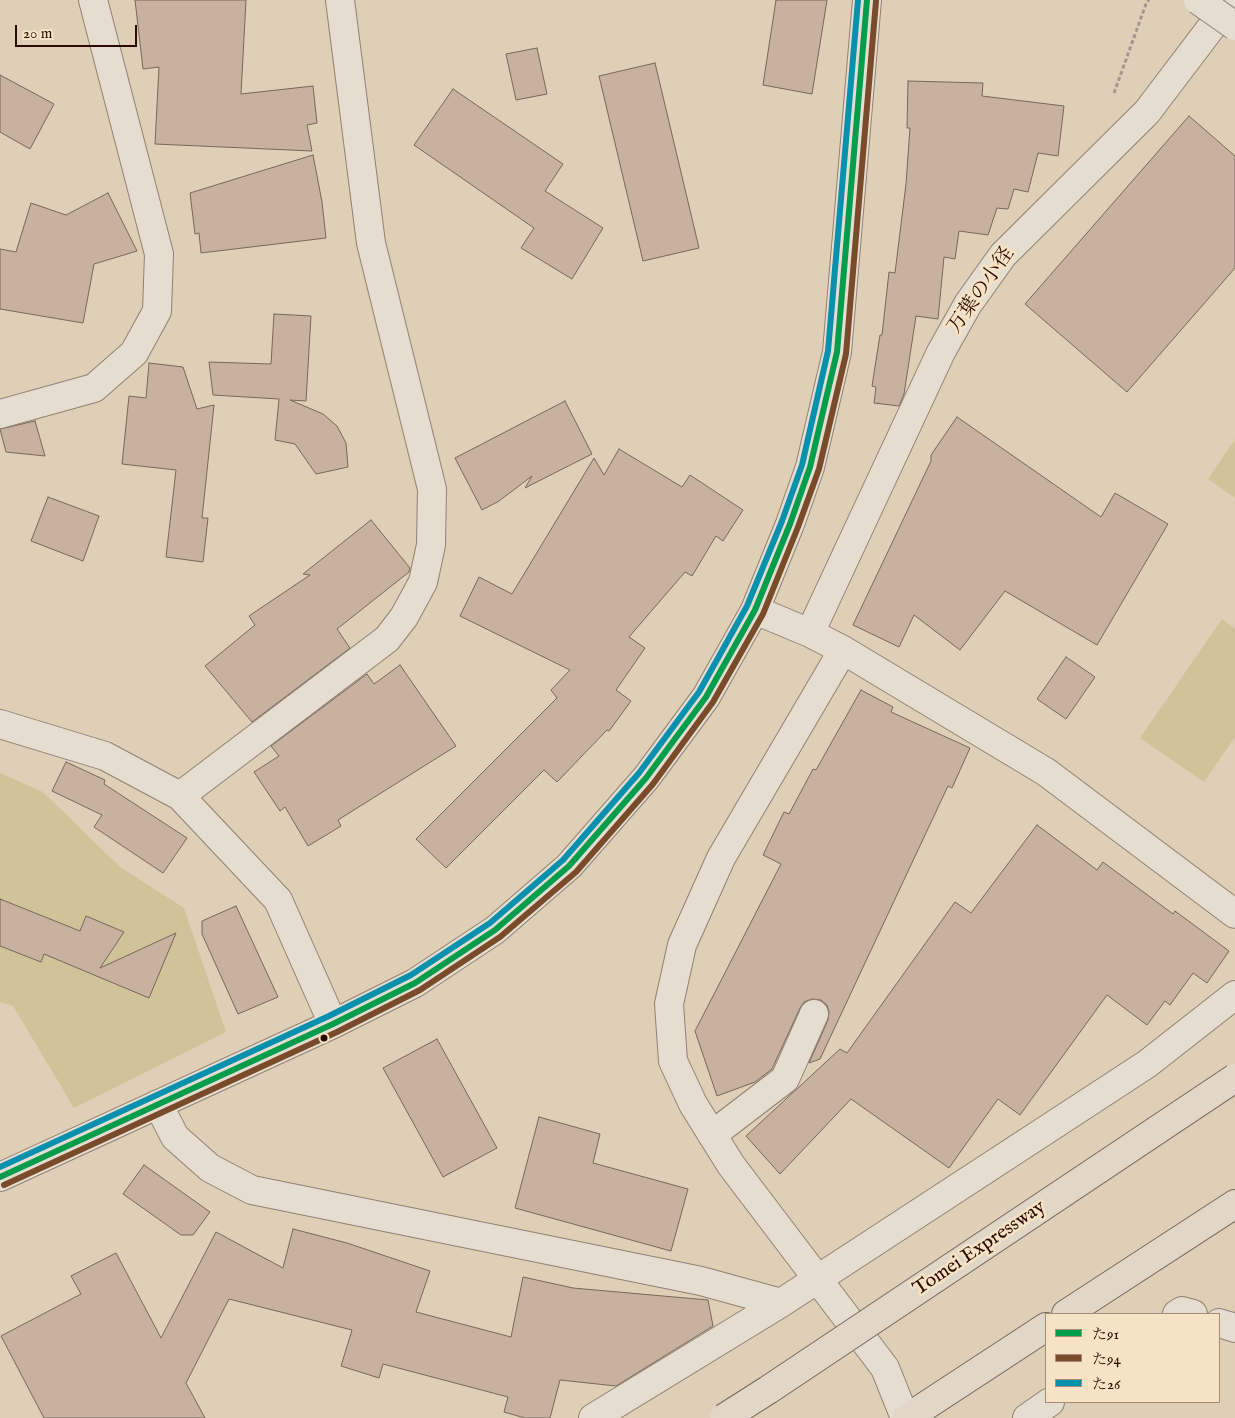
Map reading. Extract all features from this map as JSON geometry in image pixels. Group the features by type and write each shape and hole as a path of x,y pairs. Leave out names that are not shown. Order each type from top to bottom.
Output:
{"highway":[{"name":"Tomei Expressway","path":"724,1418 1235,1078"},
{"path":"1068,1313 1235,1204"},
{"path":"906,1418 1045,1328"}],"street":[{"path":"0,414 94,388 134,353 157,311 159,254 93,0"},
{"path":"180,796 387,639 404,617 423,582 431,545 432,489 371,243 340,0"},
{"path":"0,1177 333,1024 415,983 495,930 568,866 646,778 706,697 755,610 790,524 810,467 837,352 867,0"},
{"path":"1198,0 1235,26"},
{"name":"万葉の小径","path":"810,633 941,352 968,304 1003,255 1147,112 1232,0"},
{"path":"755,610 810,633 843,650 1046,772 1235,914"},
{"path":"843,650 721,858 682,945 669,1004 674,1061 693,1104 742,1179 885,1368 906,1418"},
{"path":"0,724 105,756 180,796 278,900 333,1024"},
{"path":"593,1418 781,1303 818,1277 1147,1064 1235,995"},
{"path":"712,1135 785,1079 814,1014"},
{"path":"158,1104 175,1137 210,1168 252,1190 701,1281 781,1303"},
{"path":"1178,1313 1182,1310 1191,1313"},
{"path":"1220,1323 1235,1328"},
{"path":"1026,1418 1048,1403"}],"path":[{"path":"1124,135 1107,112 1149,0"}],"shaded area":[{"path":"1235,439 1235,498 1208,479"},
{"path":"1222,619 1235,629 1235,737 1204,782 1140,738"},
{"path":"0,773 43,792 120,867 184,908 226,1032 74,1108 13,1006 0,1002"}],"building":[{"path":"135,0 246,0 241,94 313,86 317,123 307,125 312,151 155,144 159,67 143,69"},
{"path":"776,0 827,0 812,94 763,85"},
{"path":"537,48 547,94 516,100 506,54"},
{"path":"655,63 699,248 643,261 599,76"},
{"path":"0,75 54,104 30,149 0,132"},
{"path":"908,81 983,83 982,96 1064,106 1058,156 1038,153 1028,192 1014,189 1008,209 997,208 988,235 959,231 955,259 944,257 938,319 916,316 904,394 899,406 874,403 876,387 872,386 880,335 882,335 889,272 895,273 906,184 910,128 907,128"},
{"path":"453,89 563,164 545,191 603,228 572,279 521,248 534,228 414,145"},
{"path":"1189,116 1235,156 1235,268 1127,392 1025,304"},
{"path":"313,155 322,202 326,238 201,253 199,233 195,234 190,193"},
{"path":"108,193 137,251 94,264 83,323 0,309 0,249 16,252 31,203 66,215"},
{"path":"274,314 311,316 306,401 290,400 323,414 337,426 346,443 348,467 316,474 295,444 275,440 279,399 213,395 209,362 271,364"},
{"path":"149,363 183,367 197,409 214,405 202,518 208,518 203,562 166,557 176,470 122,464 129,396 146,398"},
{"path":"565,401 592,454 525,488 532,476 499,501 482,510 455,458"},
{"path":"957,417 1101,517 1115,493 1168,524 1097,645 1005,591 960,650 914,615 899,647 853,625 931,461 931,455"},
{"path":"35,421 45,456 6,452 0,429"},
{"path":"619,449 682,487 690,475 743,510 723,541 716,536 692,576 685,572 629,637 645,648 616,690 631,701 609,731 607,730 557,782 544,770 446,868 416,839 557,698 551,690 570,670 460,616 479,577 512,594 594,458 604,475"},
{"path":"48,497 99,516 83,561 31,541"},
{"path":"371,520 410,568 409,572 337,629 350,648 252,722 205,666 255,625 249,616 310,575 303,574"},
{"path":"1066,657 1095,677 1066,719 1037,699"},
{"path":"400,665 456,746 338,820 341,826 308,846 285,807 280,811 254,772 279,756 271,746 367,674 374,684"},
{"path":"861,690 893,707 891,712 970,748 952,788 948,786 820,1059 809,1063 828,1020 829,1012 827,1005 821,1000 812,999 804,1002 800,1008 772,1069 755,1082 717,1096 695,1031 781,864 763,855 784,812 789,814 813,769 816,770"},
{"path":"66,762 105,780 104,784 187,838 163,873 94,827 102,815 52,791"},
{"path":"1037,825 1097,870 1103,862 1173,914 1175,911 1229,951 1207,983 1193,973 1170,1005 1165,1001 1147,1025 1107,995 1020,1115 998,1099 949,1168 851,1099 780,1174 746,1136 840,1049 847,1053 955,902 971,913"},
{"path":"0,899 80,931 86,916 124,932 100,968 176,933 149,998 44,954 41,962 0,946"},
{"path":"236,906 278,997 238,1014 202,934 202,921"},
{"path":"437,1039 497,1148 443,1177 383,1068"},
{"path":"539,1117 600,1134 593,1163 688,1189 671,1251 515,1208"},
{"path":"144,1165 210,1212 193,1235 181,1235 123,1194"},
{"path":"293,1229 347,1243 430,1271 416,1312 511,1337 523,1277 573,1288 708,1300 713,1326 616,1386 560,1380 550,1418 525,1418 504,1412 508,1397 383,1364 379,1378 341,1366 352,1330 229,1299 186,1383 205,1418 44,1418 1,1336 81,1294 71,1276 116,1253 161,1338 216,1232 283,1268"}],"transit line":[{"name":"た26","path":"0,1167 329,1016 411,975 490,923 563,860 639,773 699,692 747,606 782,521 802,465 828,351 858,0"},
{"name":"た91","path":"0,1177 333,1024 415,983 495,930 569,866 646,778 706,697 755,610 790,524 810,467 837,352 867,0"},
{"name":"た94","path":"4,1185 337,1032 420,990 500,937 576,872 653,784 713,702 763,614 819,469 846,354 876,1"}]}
